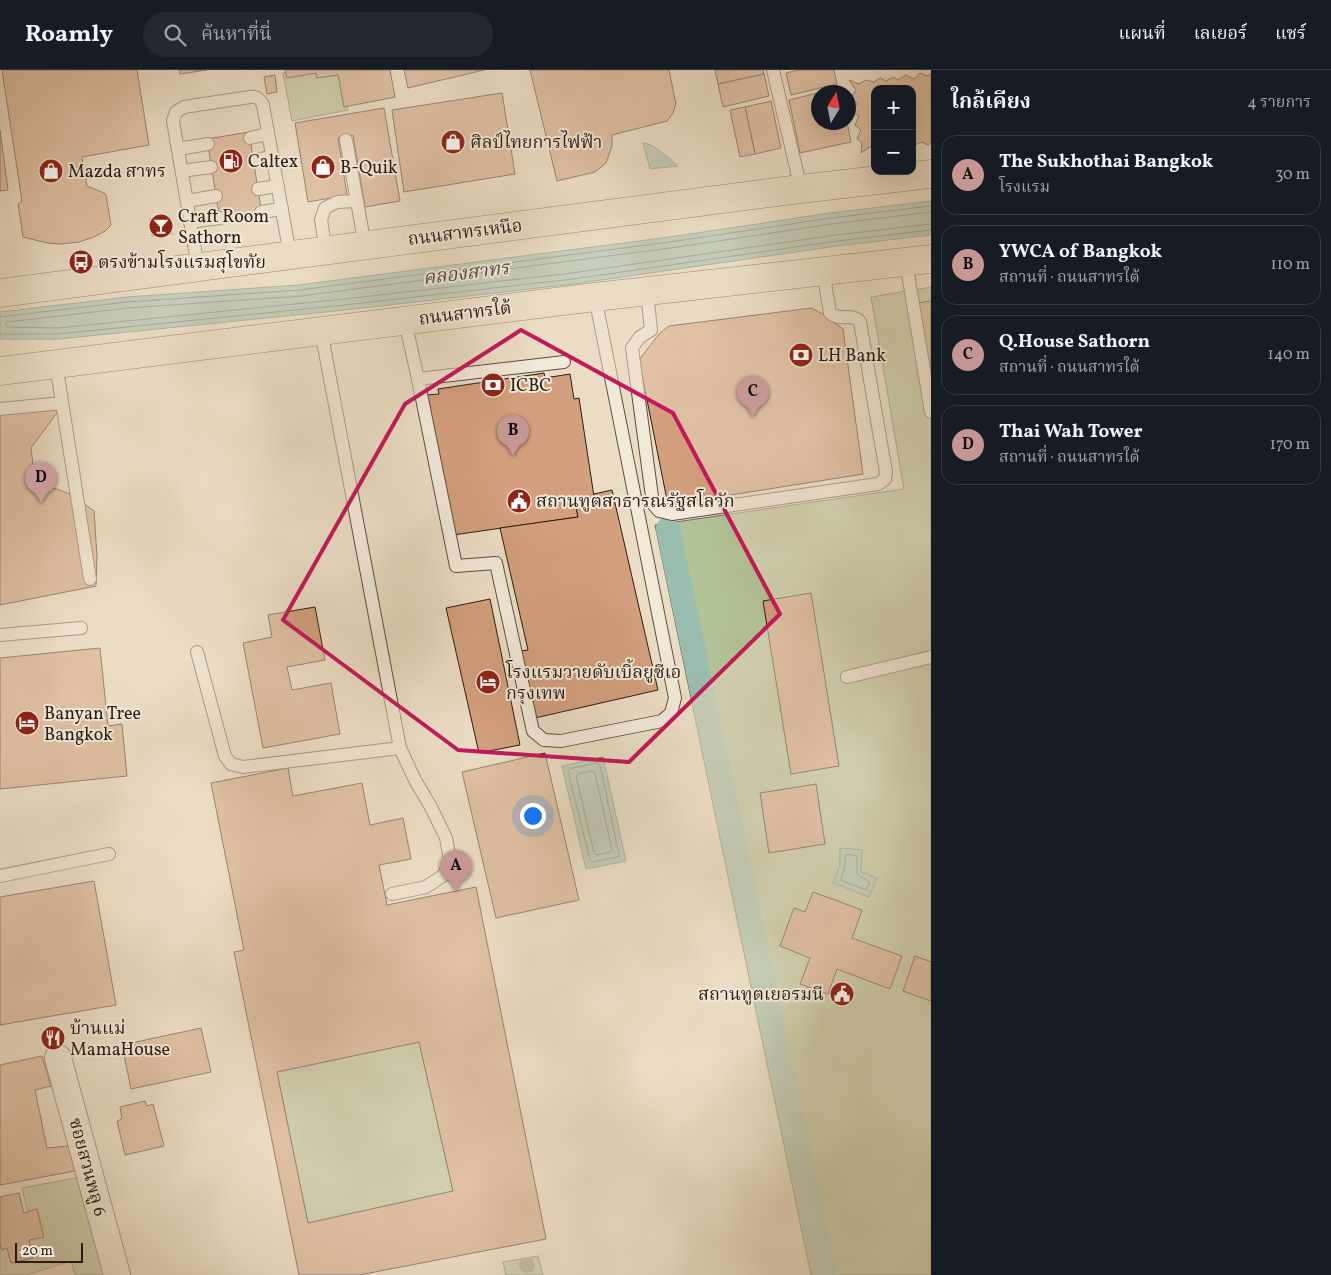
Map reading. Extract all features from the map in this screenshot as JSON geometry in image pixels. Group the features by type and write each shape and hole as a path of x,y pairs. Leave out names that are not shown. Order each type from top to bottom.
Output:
{"main road":[{"name":"ถนนสาทรเหนือ","path":"0,292 931,174"},
{"name":"ถนนสาทรใต้","path":"0,371 594,297 919,260"}],"street":[{"name":"ซอยสวนพลู 6","path":"58,1058 118,1275"}],"lane":[{"path":"773,70 801,189"},
{"path":"198,267 173,121 176,112 184,107 254,96 260,99 263,105 290,255"},
{"path":"250,138 268,134"},
{"path":"346,140 365,246"},
{"path":"178,149 208,144"},
{"path":"253,160 273,157"},
{"path":"182,171 211,166"},
{"path":"258,189 278,186"},
{"path":"187,201 216,196"},
{"path":"326,251 321,220 325,208 337,202 357,200"},
{"path":"261,212 282,209"},
{"path":"190,222 220,218"},
{"path":"919,260 931,412"},
{"path":"647,292 650,330 640,337 632,348 653,504 659,511 672,514 878,484 885,479 886,472 860,322 857,318 837,318 830,313 823,271"},
{"path":"405,321 456,566 496,563 533,731 544,740 561,742 662,721 671,713 675,698 594,297"},
{"path":"321,331 400,748 415,780 432,807 446,838 450,860 444,876 426,887 392,894"},
{"path":"418,379 564,362"},
{"path":"56,364 90,579"},
{"path":"0,409 62,403"},
{"path":"0,635 81,628"},
{"path":"197,652 225,756 231,764 243,767 400,748"},
{"path":"847,677 931,657"},
{"path":"0,876 108,854"}],"highlighted area":[{"path":"521,330 673,413 780,614 629,762 458,750 283,620 405,404"}],"shaded area":[{"path":"339,70 348,110 292,121 283,73"},
{"name":"สถานทูตเยอรมนี","path":"931,287 931,1275 811,1275 655,525 904,489 871,297"},
{"path":"419,1042 453,1191 308,1223 277,1072"},
{"path":"81,1177 106,1275 75,1275 71,1261 27,1275 0,1275 0,1242 33,1233 22,1188"},
{"path":"538,1256 543,1275 506,1275 503,1262"}],"water":[{"path":"643,143 656,148 678,166 650,169"},
{"name":"คลองสาทร","path":"931,201 931,235 837,246 574,284 345,310 59,339 0,339 0,312 127,297 299,285"},
{"path":"603,757 626,861 586,869 562,766"},
{"path":"840,848 862,850 861,872 877,878 869,897 833,883 840,865"}],"building":[{"name":"Mazda สาทร","path":"2,70 137,70 149,145 82,157 87,186 106,195 111,225 105,231 79,242 62,244 47,243 23,237 18,204 22,201"},
{"path":"179,70 207,70 180,74"},
{"path":"285,70 390,70 395,97 344,107 338,75 317,78 316,73 287,78"},
{"path":"404,70 484,70 408,88"},
{"path":"530,70 669,70 676,104 673,113 667,121 612,135 612,146 606,163 595,172 557,181"},
{"path":"715,70 763,70 764,74 718,84"},
{"path":"799,70 834,70 837,84 811,85 811,90 791,95 786,73"},
{"path":"920,73 927,76 931,74 931,143 928,145 922,142 916,144 916,85 871,85 871,148 861,153 862,143 857,139 861,130 856,126 859,116 856,114 858,103 856,102 856,85 852,85 849,80 859,84 866,80 874,82 880,78 886,81 893,77 898,80 906,75 914,79"},
{"path":"764,74 769,96 723,107 718,84"},
{"path":"275,75 277,92 267,94 264,77"},
{"name":"ศิลป์ไทยการไฟฟ้า","path":"502,93 515,174 404,192 392,110"},
{"path":"811,95 811,130 849,130 851,142 800,153 789,100"},
{"path":"771,101 781,148 755,154 745,107"},
{"path":"745,107 755,154 740,157 730,110"},
{"name":"B-Quik","path":"384,108 400,201 365,207 353,135 338,138 347,195 308,202 295,123"},
{"path":"0,130 8,190 0,191"},
{"path":"249,132 262,215 220,221 207,139"},
{"name":"Craft Room Sathorn","path":"170,217 172,234 152,236 150,219"},
{"path":"931,301 931,381 918,303"},
{"path":"812,308 843,329 863,474 668,505 639,360 659,334 669,326"},
{"path":"544,373 545,378 570,374 574,399 579,398 595,503 576,506 578,517 453,535 426,395 439,394 438,389"},
{"path":"0,410 28,412 59,410 31,448 35,481 70,494 94,511 97,556 96,586 0,605"},
{"path":"612,490 658,690 535,718 520,651 528,650 500,528 578,517 576,506 595,503 594,494"},
{"path":"811,593 839,766 791,774 763,601"},
{"path":"490,599 520,745 479,753 446,608"},
{"path":"315,607 325,660 287,667 292,690 331,683 340,734 263,748 243,643 272,637 268,615"},
{"path":"100,648 108,726 122,724 127,776 0,789 0,658"},
{"path":"545,753 579,900 496,918 462,772"},
{"path":"288,768 293,796 362,783 370,825 403,818 411,859 379,865 387,905 476,887 546,1239 359,1275 299,1275 234,952 244,950 211,783","holes":["419,1042 453,1191 308,1223 277,1072"]},
{"path":"816,784 825,844 769,853 760,793"},
{"path":"94,881 116,1005 0,1025 0,897"},
{"path":"813,892 862,910 852,938 902,956 890,989 837,969 828,994 800,984 810,958 780,946 794,908 805,912"},
{"path":"915,956 931,962 931,1001 903,991"},
{"path":"201,1028 211,1072 131,1089 122,1045"},
{"path":"42,1056 51,1086 35,1090 47,1148 68,1146 75,1171 0,1185 0,1065"},
{"path":"145,1101 147,1106 153,1104 164,1146 125,1155 117,1121 122,1119 120,1107"},
{"path":"19,1193 24,1213 37,1209 44,1237 29,1240 33,1258 11,1263 7,1248 2,1250 0,1244 0,1197"}],"waterway":[{"path":"668,529 825,1275"}],"place":[{"name":"ศิลป์ไทยการไฟฟ้า","path":"453,142"},
{"name":"Caltex","path":"231,161"},
{"name":"B-Quik","path":"323,167"},
{"name":"Mazda สาทร","path":"51,171"},
{"name":"Craft Room Sathorn","path":"161,226"},
{"name":"ตรงข้ามโรงแรมสุโขทัย","path":"81,262"},
{"name":"LH Bank","path":"801,355"},
{"name":"ICBC","path":"493,385"},
{"name":"Q.House Sathorn","path":"753,417"},
{"name":"YWCA of Bangkok","path":"513,456"},
{"name":"สถานทูตสาธารณรัฐสโลวัก","path":"519,501"},
{"name":"Thai Wah Tower","path":"41,503"},
{"name":"โรงแรมวายดับเบิ้ลยูซีเอ กรุงเทพ","path":"488,682"},
{"name":"Banyan Tree Bangkok","path":"27,723"},
{"name":"The Sukhothai Bangkok","path":"456,891"},
{"name":"สถานทูตเยอรมนี","path":"842,994"},
{"name":"บ้านแม่ MamaHouse","path":"53,1038"}]}
